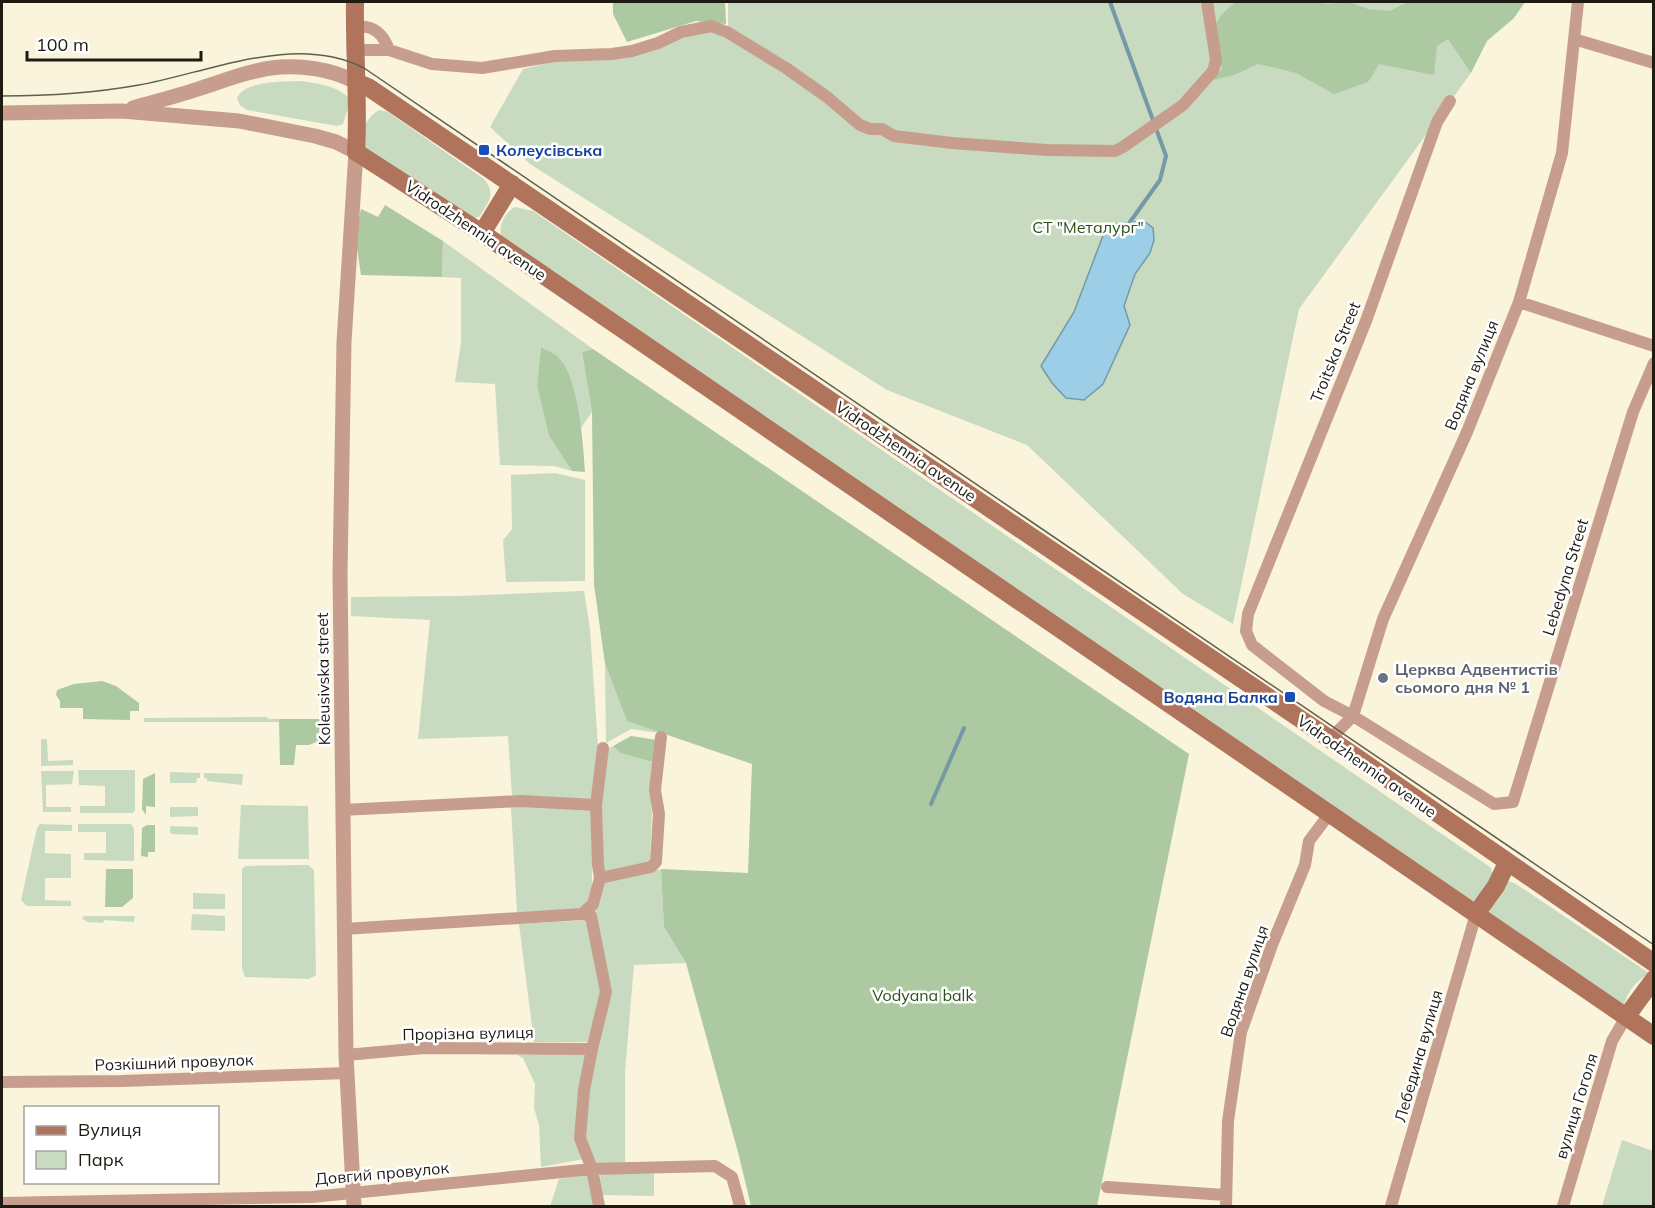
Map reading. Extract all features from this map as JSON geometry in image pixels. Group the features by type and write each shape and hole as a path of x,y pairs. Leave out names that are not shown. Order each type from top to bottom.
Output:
{"main road":[{"path":"355,2 354,50 359,112 356,152"},
{"name":"Vidrodzhennia avenue","path":"356,82 374,91 512,184 1330,739 1653,963"},
{"name":"Vidrodzhennia avenue","path":"356,152 482,233 1653,1036"},
{"path":"482,233 512,184"},
{"path":"1476,914 1496,886 1507,863"},
{"path":"1626,1017 1653,979"}],"street":[{"path":"354,50 389,50 432,64 483,68 555,56 632,51 658,43 681,32 711,26 727,32 786,68 860,125 870,129 882,129 894,136 952,143 1047,150 1115,150 1124,147 1183,105 1213,71 1216,60 1207,2"},
{"name":"Водяна вулиця","path":"1330,739 1353,716 1383,619 1467,432 1519,302 1562,153 1578,2"},
{"path":"354,27 373,28 380,32 389,50"},
{"path":"1574,39 1653,63"},
{"name":"Vidrodzhennia avenue","path":"122,111 232,77 271,68 310,68 343,75 356,82"},
{"name":"Troitska Street","path":"1353,716 1324,701 1252,645 1246,631 1248,614 1366,321 1437,122 1450,101"},
{"name":"Vidrodzhennia avenue","path":"2,113 122,111 239,121 315,136 336,142 356,152"},
{"name":"Koleusivska street","path":"354,1199 346,1055 340,573 344,354 356,152"},
{"path":"1519,302 1653,346"},
{"name":"Lebedyna Street","path":"1353,716 1494,804 1513,802 1633,412 1653,363"},
{"path":"600,878 651,867 656,862 659,814 655,790 661,737"},
{"path":"582,914 593,904 600,878 597,865 596,805 603,748"},
{"path":"342,810 521,801 596,805"},
{"name":"Водяна вулиця","path":"1226,1201 1228,1121 1241,1032 1272,945 1305,866 1309,841 1330,813"},
{"path":"344,929 582,914 591,916 606,992 584,1090 580,1138 592,1170 599,1206"},
{"name":"Лебедина вулиця","path":"1390,1206 1476,914"},
{"name":"вулиця Гоголя","path":"1563,1206 1612,1041 1626,1017"},
{"name":"Прорізна вулиця","path":"346,1055 424,1048 592,1049"},
{"name":"Розкішний провулок","path":"2,1082 122,1081 347,1073"},
{"name":"Довгий провулок","path":"2,1203 41,1205 312,1197 354,1199 592,1170 715,1166 732,1177 740,1206"},
{"path":"1107,1187 1226,1201"}],"green space":[{"path":"613,2 725,2 726,24 696,21 627,42 613,14"},
{"name":"СТ \"Металург\"","path":"728,2 1479,2 1471,73 1299,309 1233,624 1183,594 1027,445 887,390 530,164 490,127 523,69 557,61 622,59 679,37 713,31 728,32"},
{"path":"1236,2 1327,4 1349,2 1368,9 1390,11 1408,2 1525,2 1514,18 1487,41 1471,73 1448,39 1437,46 1434,75 1379,64 1368,82 1334,94 1296,73 1258,64 1234,75 1212,80 1222,69 1215,39 1216,25 1226,10"},
{"path":"301,81 332,87 348,97 348,108 343,124 337,126 247,110 240,105 237,99 247,88 255,85"},
{"path":"379,110 388,112 484,179 490,189 490,198 480,216 473,219 366,149 362,138 364,127 370,117"},
{"path":"385,205 443,241 442,277 361,275 355,235 361,209 378,217"},
{"path":"515,207 533,211 1490,867 1492,877 1488,887 1473,904 502,241 503,221 507,213"},
{"path":"443,241 593,349 582,352 592,412 581,428 573,386 561,359 541,347 537,386 549,436 572,471 554,466 500,465 495,384 455,382 461,342 461,278 442,277"},
{"path":"541,347 559,358 572,383 579,413 585,472 572,471 549,436 537,386"},
{"name":"Vodyana balk","path":"593,349 1189,754 1097,1206 751,1206 686,963 664,927 661,869 748,873 752,764 627,721 605,664 594,584 592,412 582,352"},
{"path":"555,473 585,480 585,581 506,582 503,540 512,529 511,475"},
{"path":"584,591 590,629 598,747 591,801 512,796 508,736 418,739 430,620 351,616 351,597"},
{"path":"605,664 627,721 667,734 631,729 606,743"},
{"path":"102,681 116,686 139,703 139,711 130,711 130,720 83,719 83,708 60,708 60,701 56,695 57,690 74,684"},
{"path":"267,717 268,719 279,719 279,722 144,722 144,718"},
{"path":"279,719 323,719 324,739 309,745 296,745 294,765 280,765"},
{"path":"631,736 657,740 653,762 620,753 613,746"},
{"path":"41,739 47,739 48,761 73,760 73,765 41,766"},
{"path":"613,746 620,753 653,762 650,779 652,812 650,862 603,873 601,812 607,749"},
{"path":"78,770 135,770 135,810 133,813 80,813 80,806 105,806 105,786 79,785"},
{"path":"41,771 74,771 72,784 46,785 46,807 71,807 71,812 43,812"},
{"path":"170,772 200,773 200,778 197,778 196,783 170,783"},
{"path":"155,773 155,807 146,806 146,815 142,809 143,779"},
{"path":"204,773 243,774 242,785 207,781"},
{"path":"241,805 308,806 309,859 238,859"},
{"path":"519,806 592,810 592,887 590,899 578,911 517,912 511,808"},
{"path":"170,807 198,807 198,816 170,817"},
{"path":"40,824 72,825 72,831 45,831 45,853 71,854 71,878 45,878 45,900 71,901 71,906 27,906 21,900 37,828"},
{"path":"78,824 131,824 134,828 134,861 84,860 84,853 106,853 106,832 78,832"},
{"path":"155,825 155,852 148,852 148,857 141,856 142,828"},
{"path":"170,826 198,827 198,835 172,834"},
{"path":"308,865 314,870 316,975 309,979 245,977 242,969 242,869 246,866"},
{"path":"106,869 133,869 133,898 122,907 105,907"},
{"path":"661,869 664,927 686,963 634,965 625,1072 625,1166 594,1166 583,1137 594,1058 612,992 594,912 604,881"},
{"path":"1509,881 1649,973 1633,987 1623,1007 1489,914 1496,895"},
{"path":"193,893 225,894 225,909 193,909"},
{"path":"192,914 225,916 225,931 191,930"},
{"path":"84,916 135,916 134,922 104,920 103,923 88,922 82,919"},
{"path":"588,920 601,994 587,1042 534,1042 519,924"},
{"path":"588,1052 584,1159 541,1167 539,1125 534,1108 535,1084 523,1058 517,1055"},
{"path":"1622,1140 1653,1151 1653,1206 1602,1206"},
{"path":"600,1173 654,1174 654,1196 601,1195"},
{"path":"589,1174 593,1206 550,1206 559,1179"}],"water":[{"path":"1144,221 1153,228 1154,240 1150,253 1135,274 1124,306 1130,325 1103,384 1084,400 1066,398 1041,366 1074,312 1104,233 1116,224"}],"waterway":[{"path":"1110,2 1166,156 1160,180 1129,226"},
{"path":"931,804 964,728"}],"tram line":[{"path":"2,96 70,94 122,88 252,58 281,55 310,54 337,58 364,68 1654,945"}],"place":[{"name":"Колеусівська","path":"484,150"},
{"name":"Церква Адвентистів сьомого дня № 1","path":"1383,678"},
{"name":"Водяна Балка","path":"1290,697"}]}
